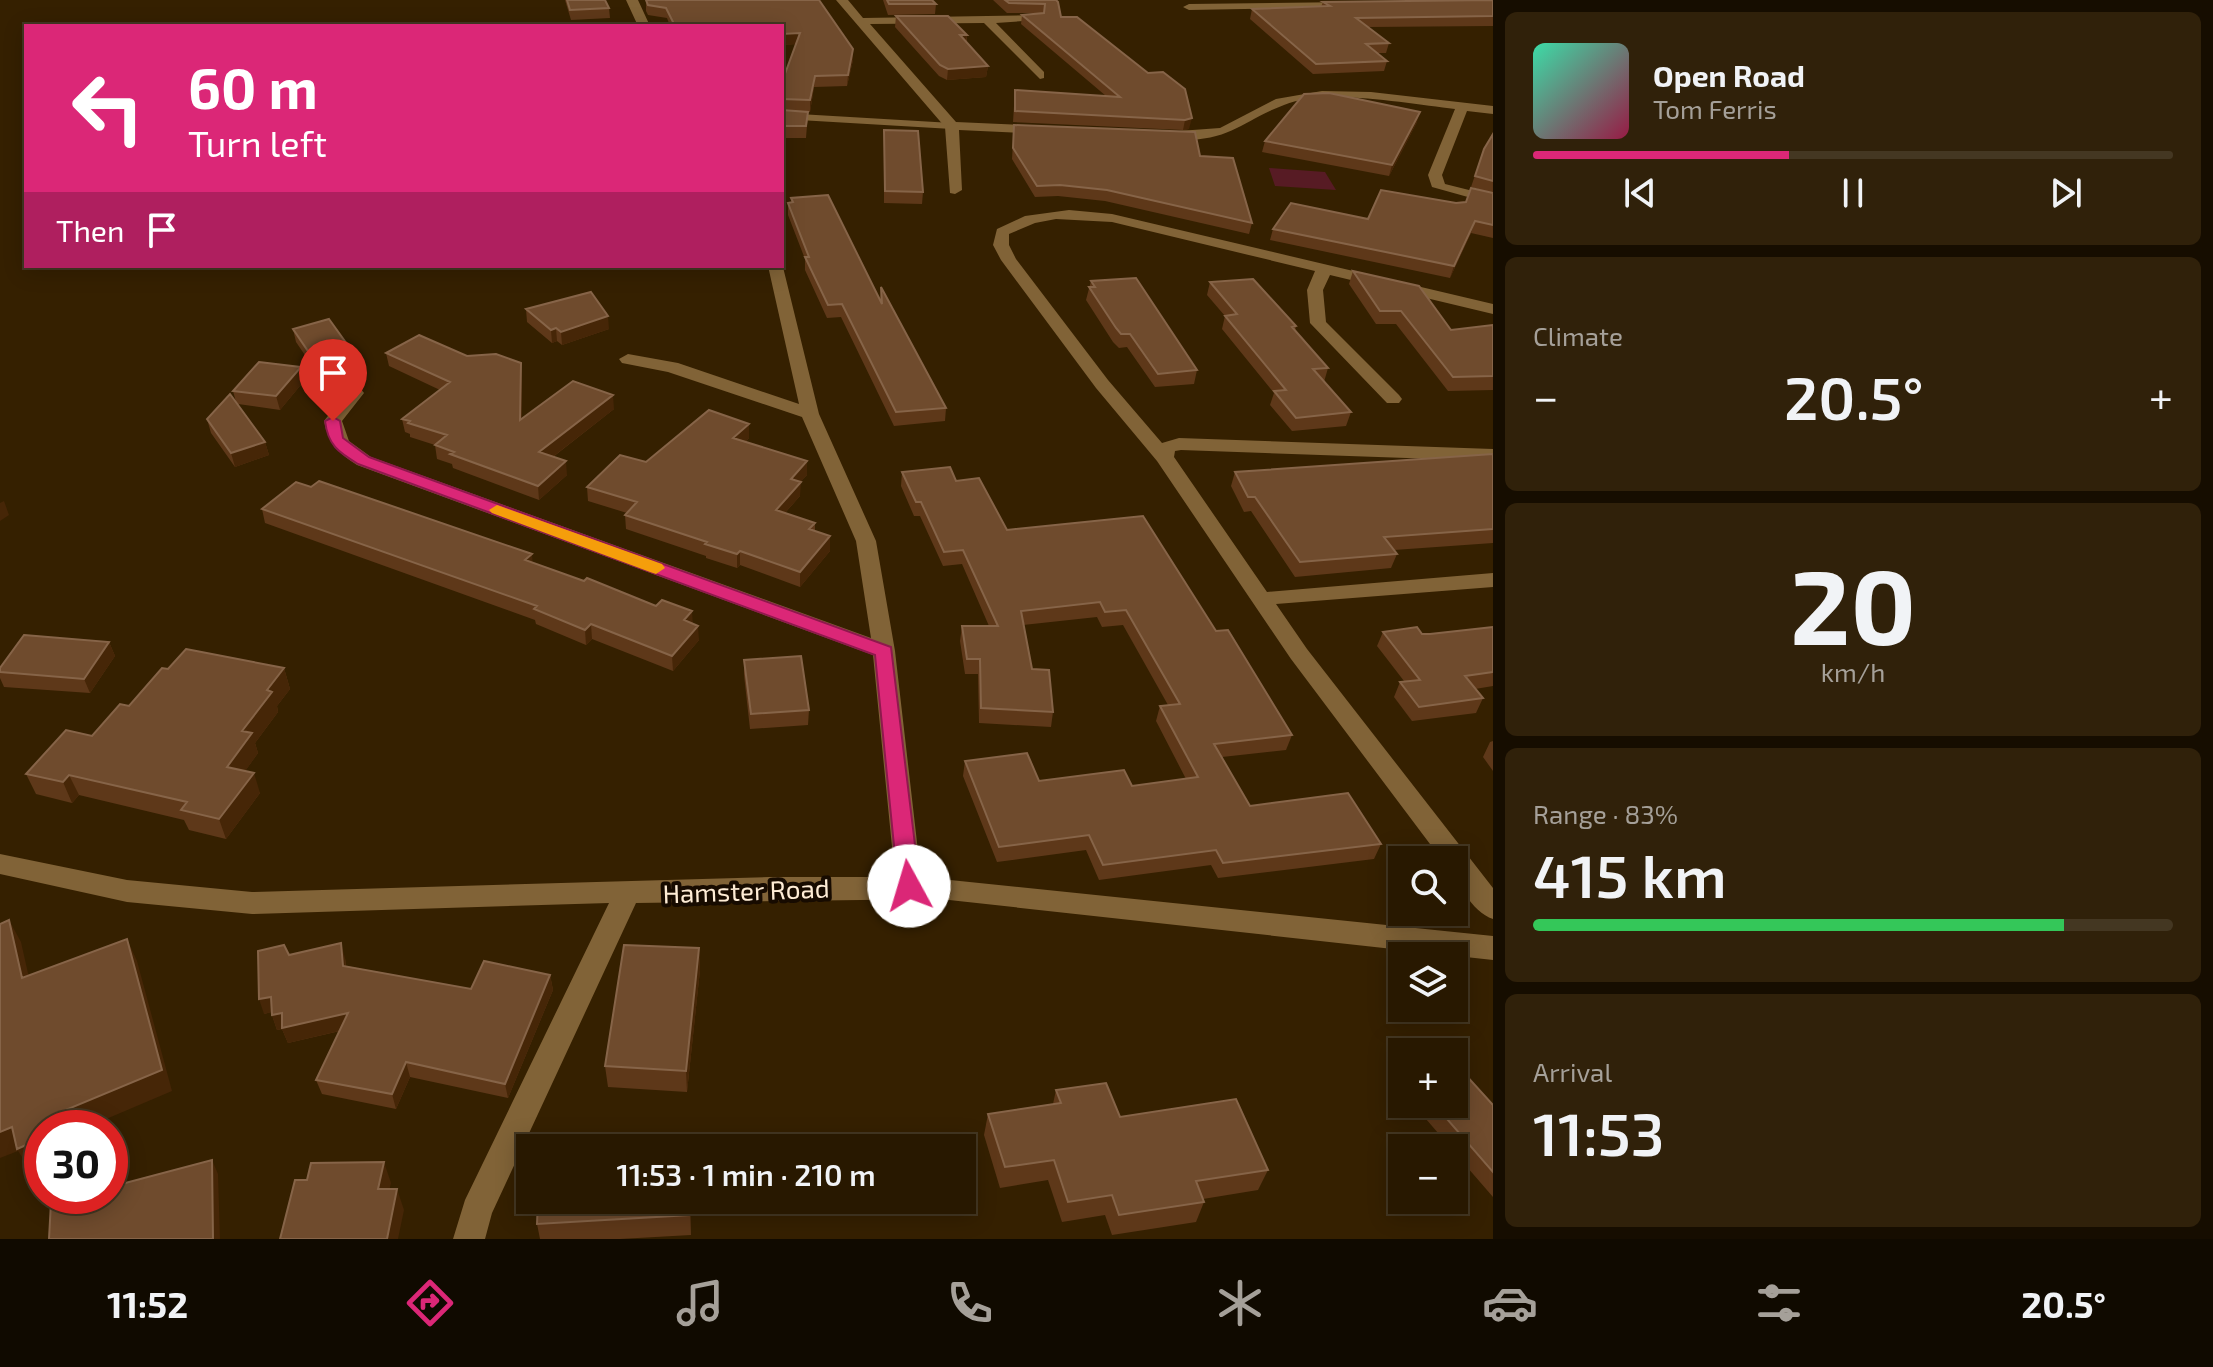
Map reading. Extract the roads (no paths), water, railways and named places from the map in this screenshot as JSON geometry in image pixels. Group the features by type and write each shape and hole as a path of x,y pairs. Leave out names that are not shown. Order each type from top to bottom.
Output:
{"street":[{"path":"632,0 643,24"},
{"path":"842,0 952,126 955,190"},
{"path":"1189,7 1365,5"},
{"path":"862,21 1038,17"},
{"path":"987,20 1040,75"},
{"path":"1152,136 1183,137 1229,129 1265,108 1296,97 1353,96 1493,110"},
{"path":"1462,107 1435,175 1439,187 1493,200"},
{"path":"952,126 1060,131"},
{"path":"1493,309 1112,218 1057,212 1023,220 1002,232 1001,245 1009,260 1102,384 1164,457 1260,600 1493,908"},
{"path":"776,268 810,414 866,541 884,651 909,886"},
{"path":"1324,269 1315,290 1318,323 1393,399"},
{"path":"628,359 672,367 810,414"},
{"path":"355,393 333,421 335,439 345,450 364,461 884,651"},
{"path":"1164,457 1167,448 1179,444 1493,455"},
{"path":"1260,600 1493,580"},
{"name":"Hamster Road","path":"0,864 127,891 252,903 909,886 1493,948"},
{"path":"469,1239 476,1211 627,894"}],"lane":[{"path":"784,116 952,126"}]}
